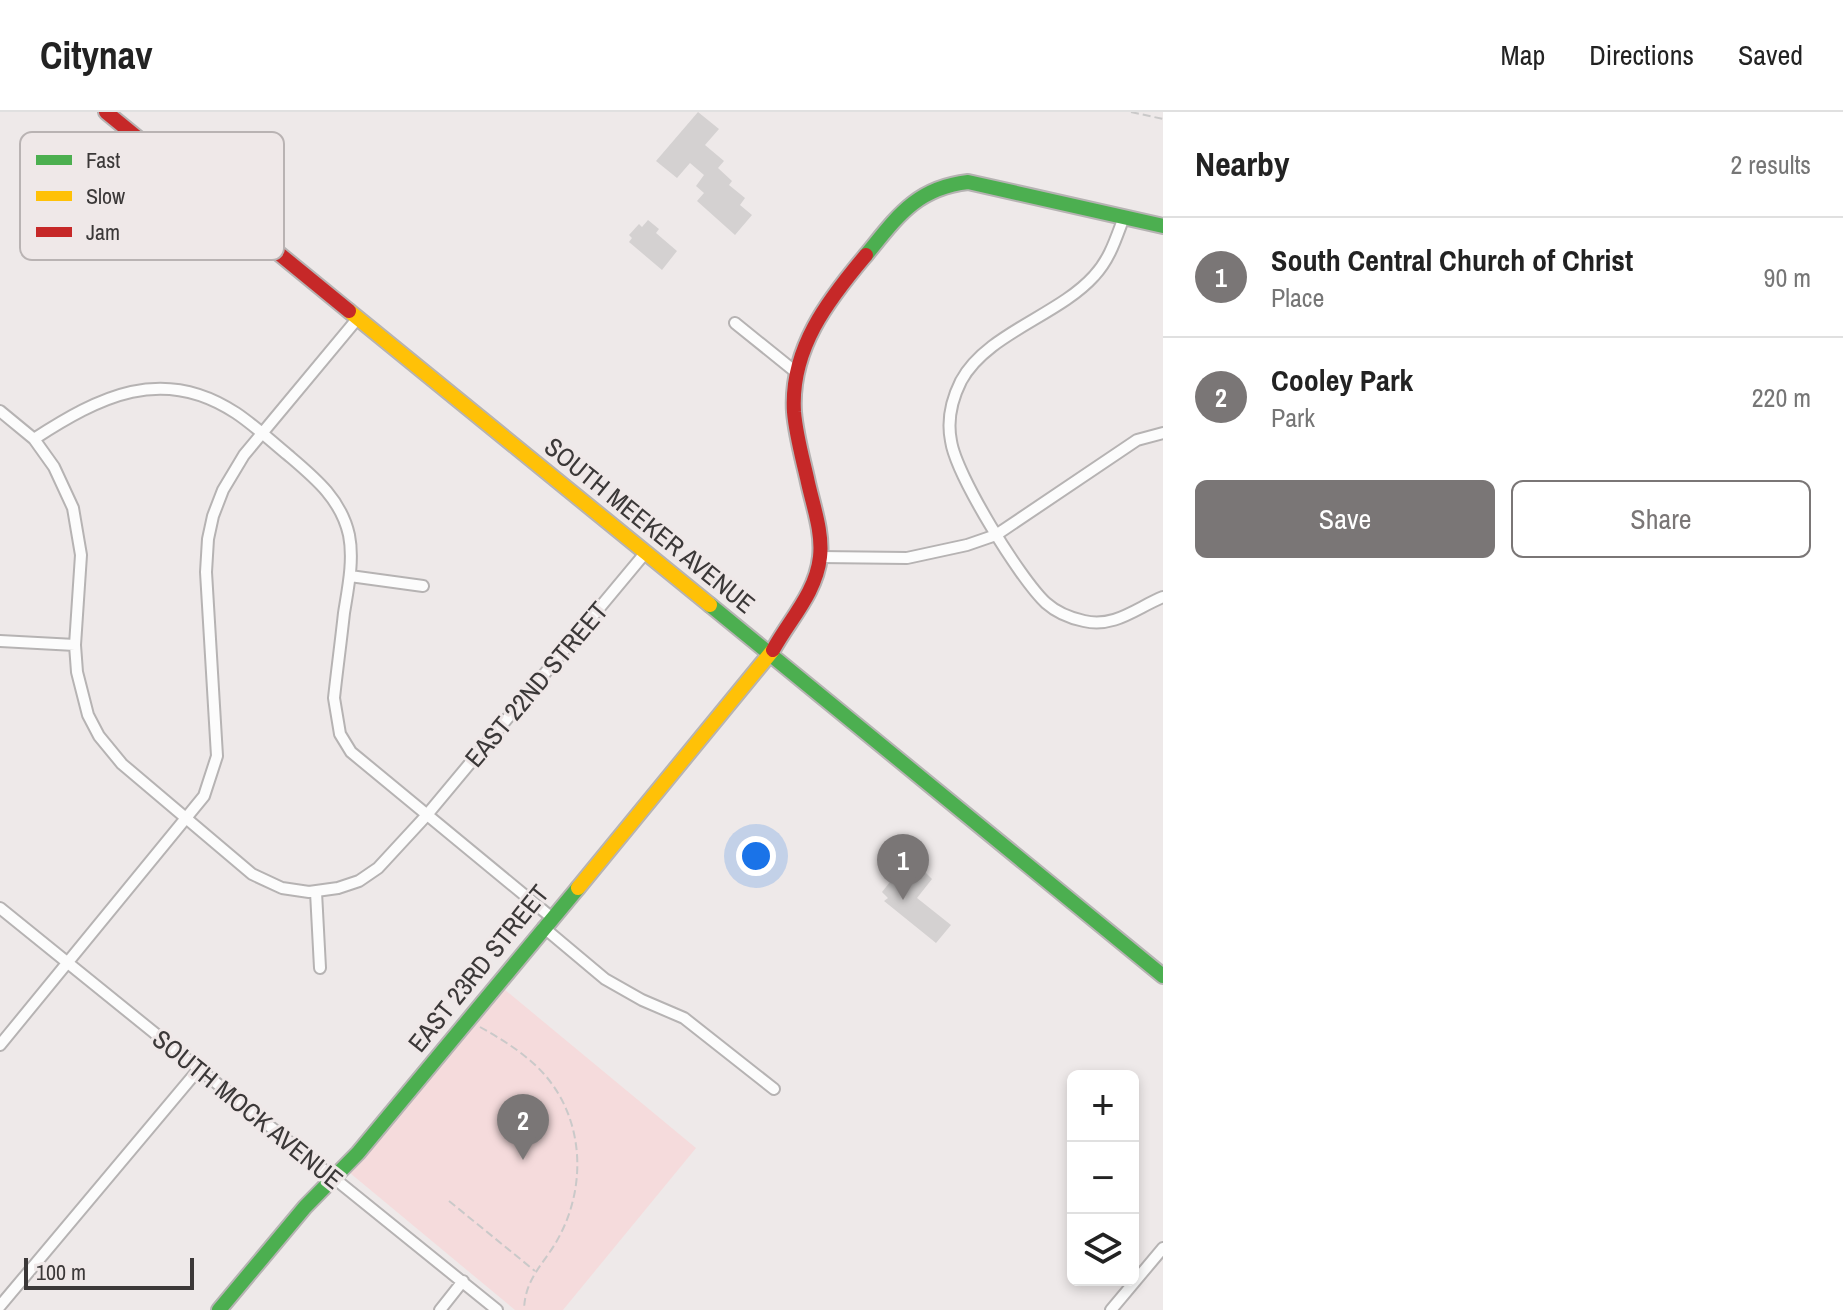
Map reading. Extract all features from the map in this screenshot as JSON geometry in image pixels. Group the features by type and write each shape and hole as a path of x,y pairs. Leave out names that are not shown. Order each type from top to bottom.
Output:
{"street":[{"name":"SOUTH MEEKER AVENUE","path":"106,112 130,132"},
{"path":"1163,226 977,183 957,183 927,190 905,210 819,315 805,342 794,395 795,423 820,557 907,558 967,545 996,535 1137,440 1163,433"},
{"path":"1124,217 1110,255 1092,279 982,356 966,374 954,398 949,428 954,453 996,535 1038,595 1058,612 1095,623 1115,621 1163,597"},
{"name":"SOUTH MEEKER AVENUE","path":"284,258 1163,976"},
{"path":"0,1045 204,796 217,756 206,572 208,539 223,490 261,433 358,318"},
{"path":"735,323 797,373"},
{"path":"34,439 77,411 101,400 141,390 171,389 216,402 235,413 315,478 333,498 349,536 350,576 334,698 340,734 351,752 547,922 605,979 642,1000 684,1018 774,1089"},
{"path":"0,411 34,439 66,488 79,532 81,555 75,645 81,693 88,715 103,743 122,764 262,880 282,888 316,892 320,968"},
{"name":"EAST 22ND STREET","path":"316,892 349,886 378,868 426,816 646,552"},
{"name":"EAST 23RD STREET","path":"219,1310 333,1177 363,1147 771,654 801,609 820,557"},
{"path":"350,576 423,586"},
{"path":"0,641 75,645"},
{"name":"SOUTH MOCK AVENUE","path":"0,908 497,1310"},
{"path":"0,1306 198,1070"},
{"path":"1111,1310 1163,1248"},
{"path":"440,1310 463,1281"}],"path":[{"path":"1131,112 1163,119"},
{"path":"480,1027 512,1046 543,1073 563,1102 576,1142 578,1181 570,1214 553,1248 527,1285 524,1310"},
{"path":"449,1201 536,1271"}],"shaded area":[{"path":"504,989 696,1148 563,1310 515,1310 350,1173"}],"building":[{"path":"698,112 719,129 705,145 724,161 718,168 732,181 729,185 745,198 740,205 752,215 735,235 697,201 704,193 696,186 704,175 690,163 677,178 656,161"},
{"path":"648,220 659,229 656,233 677,251 662,270 629,242 632,238 629,235 639,224 642,227"},
{"path":"910,857 932,879 917,898 951,925 936,943 884,901 888,898 882,892"}],"traffic: fast":[{"path":"866,255 909,206 934,191 968,182 1163,226"},
{"path":"710,605 1163,976"},
{"path":"219,1310 305,1207 358,1153 578,888"}],"traffic: slow":[{"path":"349,311 710,605"},
{"path":"578,888 773,650"}],"traffic: jam":[{"path":"106,112 130,132"},
{"path":"773,650 808,594 818,570 821,547 795,421 794,389 798,367 825,308 866,255"},
{"path":"284,258 349,311"}],"place":[{"name":"South Central Church of Christ","path":"903,900"},
{"name":"Cooley Park","path":"523,1160"}]}
